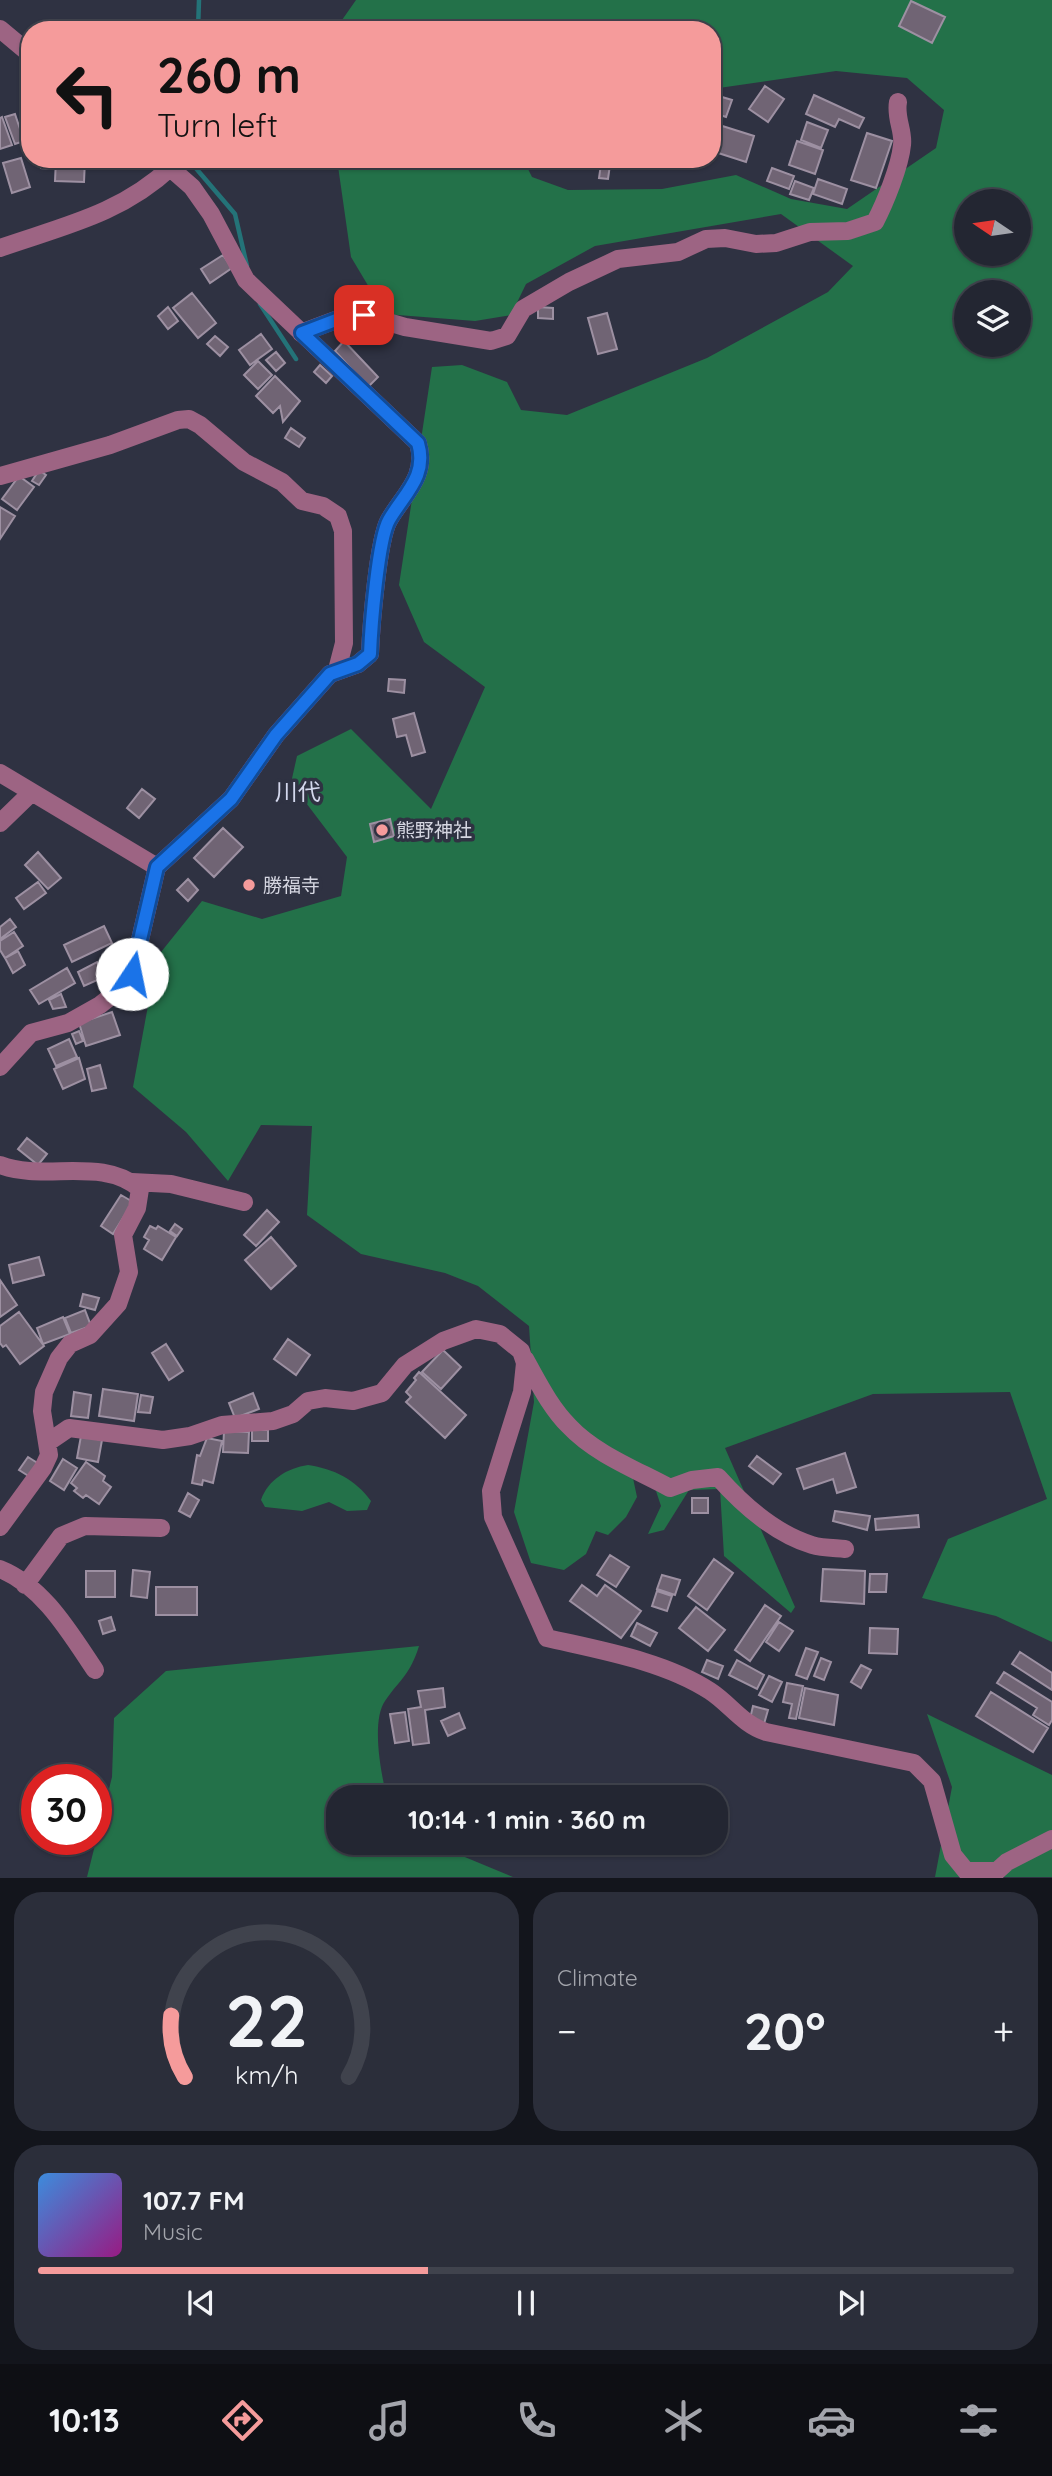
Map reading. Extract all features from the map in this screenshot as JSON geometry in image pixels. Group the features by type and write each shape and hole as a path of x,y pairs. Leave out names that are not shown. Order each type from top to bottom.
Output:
{"street":[{"path":"0,29 21,46"},
{"path":"302,333 349,315 356,315 491,341 507,336 523,309 569,282 618,259 677,252 706,239 724,238 766,244 810,232 848,230 875,222 883,208 903,143 896,116 898,102"},
{"path":"0,248 114,209 146,191 162,168"},
{"path":"171,168 192,187 211,214 246,280 418,443 421,453 412,488 388,521 370,654 358,664 337,670"},
{"path":"0,476 110,445 177,420 189,419 244,462 282,482 302,501 323,506 338,516 343,531 344,643 337,670 276,735 231,799 157,867 132,974 124,986 68,1023 31,1033 0,1067"},
{"path":"0,773 157,867"},
{"path":"0,823 32,792"},
{"path":"0,1165 27,1173 115,1175 132,1182 140,1189 137,1208 123,1235 129,1272 118,1304 90,1335 70,1344 58,1358 44,1392 43,1423 49,1455 43,1468 0,1527"},
{"path":"132,1182 171,1184 244,1202"},
{"path":"47,1443 69,1428 163,1440 190,1436 222,1425 274,1421 293,1414 308,1401 325,1398 353,1401 382,1393 404,1365 443,1340 476,1329 500,1334 523,1356 564,1420 597,1448 670,1488 692,1480 718,1477 742,1504 790,1534 813,1545 845,1549"},
{"path":"523,1356 522,1392 491,1491 493,1517 547,1638 642,1661 710,1690 752,1727 766,1732 914,1763 932,1781 953,1855 966,1871 997,1871 1007,1862 1052,1839"},
{"path":"24,1585 61,1536 85,1526 161,1528"},
{"path":"0,1569 13,1574 58,1615 94,1670"}],"green space":[{"path":"356,0 1052,0 1052,1642 996,1616 922,1598 948,1539 1047,1499 1010,1392 873,1394 725,1448 795,1607 791,1613 724,1556 720,1489 689,1490 664,1530 648,1534 661,1506 651,1476 630,1464 637,1497 626,1517 608,1535 596,1531 586,1554 564,1570 531,1563 514,1512 534,1402 529,1326 478,1286 445,1273 361,1254 307,1215 312,1126 261,1125 228,1181 186,1132 133,1087 157,957 202,901 262,919 341,896 347,857 291,783 297,756 351,729 431,809 485,687 424,642 399,585 432,367 462,365 507,382 521,410 567,415 707,358 828,292 853,266 781,214 595,246 526,284 511,315 475,321 385,314 351,257 338,168 528,168 532,177 568,190 662,189 736,175 791,199 847,209 936,148 944,110 907,78 836,71 721,88 721,21 341,21"},
{"path":"308,1465 327,1469 351,1481 371,1501 367,1510 347,1511 329,1502 302,1511 265,1507 261,1500 273,1481 286,1472"},
{"path":"419,1646 409,1670 381,1710 378,1748 384,1785 326,1785 326,1855 460,1855 513,1877 87,1877 92,1855 112,1855 114,1718 166,1671"},
{"path":"927,1714 1052,1775 1052,1877 935,1877 952,1787"}],"building":[{"path":"911,1 945,17 932,43 899,26"},
{"path":"765,86 784,99 768,122 749,109"},
{"path":"814,95 864,118 859,128 839,119 835,127 806,114"},
{"path":"721,97 732,100 726,117 721,115"},
{"path":"15,114 21,142 15,144 5,117"},
{"path":"2,117 12,145 0,149 0,118"},
{"path":"807,122 828,130 821,148 801,140"},
{"path":"721,126 754,136 746,162 721,154"},
{"path":"867,133 892,141 876,188 851,180"},
{"path":"797,141 823,150 815,174 789,165"},
{"path":"21,158 21,168 24,168 30,187 12,193 3,163"},
{"path":"56,168 85,168 84,182 55,181"},
{"path":"600,168 610,168 608,179 599,178"},
{"path":"772,168 794,176 789,189 767,181"},
{"path":"818,179 847,189 842,204 813,194"},
{"path":"795,181 814,188 809,200 790,194"},
{"path":"223,255 232,268 210,283 201,269"},
{"path":"192,293 216,323 198,338 173,308"},
{"path":"168,307 178,321 168,329 158,316"},
{"path":"538,307 553,308 553,319 538,318"},
{"path":"607,313 617,349 598,354 588,318"},
{"path":"261,334 272,349 250,365 239,350"},
{"path":"215,336 228,347 220,356 207,344"},
{"path":"344,341 378,377 368,387 335,351"},
{"path":"276,352 285,363 276,371 266,360"},
{"path":"258,361 272,375 258,389 244,375"},
{"path":"320,365 332,376 326,383 314,372"},
{"path":"275,376 300,401 283,422 280,406 273,413 256,396"},
{"path":"291,428 305,438 299,447 285,438"},
{"path":"39,470 46,475 39,485 32,481"},
{"path":"19,476 34,487 17,510 2,499"},
{"path":"0,507 15,516 0,539"},
{"path":"389,679 405,680 404,693 388,691"},
{"path":"414,713 425,752 412,756 406,735 397,737 393,719"},
{"path":"142,789 155,799 139,818 127,808"},
{"name":"熊野神社","path":"390,819 394,836 374,842 370,824"},
{"path":"223,828 243,847 214,877 194,858"},
{"path":"38,852 61,878 48,889 25,865"},
{"path":"188,879 198,890 188,901 177,890"},
{"path":"38,882 46,893 24,909 16,898"},
{"path":"10,919 16,927 0,939 0,927"},
{"path":"104,926 112,943 72,962 64,945"},
{"path":"14,932 23,946 5,958 0,950 0,941"},
{"path":"18,951 25,965 13,973 5,958"},
{"path":"97,962 104,977 84,986 78,972"},
{"path":"67,968 75,983 39,1004 30,990"},
{"path":"61,994 66,1007 53,1009 49,1000"},
{"path":"112,1012 120,1035 86,1046 79,1023"},
{"path":"79,1031 83,1041 76,1044 72,1034"},
{"path":"69,1039 77,1057 56,1066 48,1049"},
{"path":"79,1058 85,1079 63,1089 54,1069"},
{"path":"100,1065 106,1088 92,1091 87,1069"},
{"path":"27,1138 47,1154 38,1165 18,1149"},
{"path":"121,1195 133,1202 113,1234 101,1226"},
{"path":"267,1210 279,1222 256,1246 244,1235"},
{"path":"175,1224 182,1229 177,1236 170,1231"},
{"path":"150,1226 156,1229 158,1226 176,1237 162,1260 144,1249 149,1240 144,1237"},
{"path":"271,1237 296,1266 271,1289 245,1260"},
{"path":"39,1257 44,1275 13,1283 9,1265"},
{"path":"0,1280 17,1305 0,1317"},
{"path":"83,1294 99,1298 95,1310 80,1306"},
{"path":"85,1310 91,1326 71,1333 65,1318"},
{"path":"19,1312 44,1346 20,1364 6,1345 3,1347 0,1343 0,1326"},
{"path":"63,1317 70,1334 43,1344 37,1328"},
{"path":"288,1339 310,1355 296,1375 274,1359"},
{"path":"166,1344 183,1371 169,1380 152,1353"},
{"path":"443,1350 461,1367 441,1389 422,1372"},
{"path":"419,1372 466,1415 445,1438 406,1402 411,1397 406,1392"},
{"path":"103,1389 138,1394 134,1421 99,1416"},
{"path":"74,1392 91,1395 88,1418 71,1416"},
{"path":"253,1393 259,1409 235,1418 229,1403"},
{"path":"141,1395 153,1397 150,1413 138,1412"},
{"path":"252,1430 268,1430 268,1441 252,1441"},
{"path":"224,1431 249,1432 248,1453 223,1452"},
{"path":"81,1436 102,1440 98,1462 77,1458"},
{"path":"207,1438 222,1441 213,1483 203,1480 202,1485 192,1483 197,1455 200,1456"},
{"path":"845,1453 856,1487 837,1493 833,1479 804,1489 797,1469"},
{"path":"757,1456 781,1474 773,1484 749,1466"},
{"path":"28,1457 39,1464 30,1477 19,1470"},
{"path":"63,1459 77,1468 64,1490 50,1481"},
{"path":"86,1462 105,1476 103,1481 111,1487 99,1504 86,1495 83,1498 74,1491 77,1488 71,1483"},
{"path":"188,1493 199,1500 190,1517 179,1511"},
{"path":"692,1498 708,1498 708,1513 692,1513"},
{"path":"835,1511 870,1516 867,1530 833,1521"},
{"path":"918,1515 919,1527 876,1530 875,1519"},
{"path":"610,1555 629,1567 616,1587 597,1575"},
{"path":"714,1559 733,1573 707,1610 688,1596"},
{"path":"823,1569 865,1571 864,1604 821,1601"},
{"path":"133,1570 150,1572 147,1598 131,1596"},
{"path":"86,1571 115,1571 115,1597 86,1597"},
{"path":"870,1574 887,1574 886,1592 869,1592"},
{"path":"662,1575 680,1580 675,1595 657,1589"},
{"path":"582,1585 597,1596 605,1585 641,1611 621,1638 570,1601"},
{"path":"156,1587 197,1587 197,1615 156,1615"},
{"path":"657,1591 672,1596 667,1611 652,1606"},
{"path":"765,1605 781,1616 750,1661 735,1650"},
{"path":"696,1607 725,1630 708,1651 679,1628"},
{"path":"111,1617 115,1630 103,1634 99,1621"},
{"path":"779,1622 793,1631 779,1651 766,1642"},
{"path":"637,1623 657,1633 650,1646 631,1636"},
{"path":"870,1628 898,1629 897,1654 869,1653"},
{"path":"806,1648 818,1652 807,1679 796,1675"},
{"path":"1020,1652 1052,1673 1052,1690 1012,1664"},
{"path":"821,1658 831,1662 824,1680 814,1676"},
{"path":"707,1660 723,1666 718,1679 702,1672"},
{"path":"737,1660 764,1675 757,1689 729,1675"},
{"path":"861,1665 871,1670 861,1688 851,1682"},
{"path":"1004,1672 1052,1702 1052,1720 1049,1725 1033,1715 1037,1708 997,1683"},
{"path":"769,1676 782,1682 772,1702 759,1695"},
{"path":"787,1683 803,1686 796,1719 789,1718 792,1704 783,1702"},
{"path":"443,1688 445,1707 425,1710 429,1743 413,1745 408,1709 421,1707 418,1691"},
{"path":"805,1688 838,1695 834,1725 799,1718"},
{"path":"991,1692 1048,1728 1033,1752 976,1716"},
{"path":"753,1706 768,1710 764,1724 750,1719"},
{"path":"405,1712 409,1741 395,1743 390,1714"},
{"path":"459,1713 465,1728 448,1736 441,1721"}],"waterway":[{"path":"198,21 199,0"},
{"path":"196,168 235,214 247,266"},
{"path":"260,304 296,359"}],"place":[{"name":"熊野神社","path":"382,830"},
{"name":"勝福寺","path":"249,885"}],"district":[{"name":"川代","path":"298,791"}],"route":[{"path":"132,974 157,867 231,799 276,735 330,674 358,664 370,654 374,606 388,521 412,488 418,474 421,453 418,443 302,333 349,315 364,315"}]}
